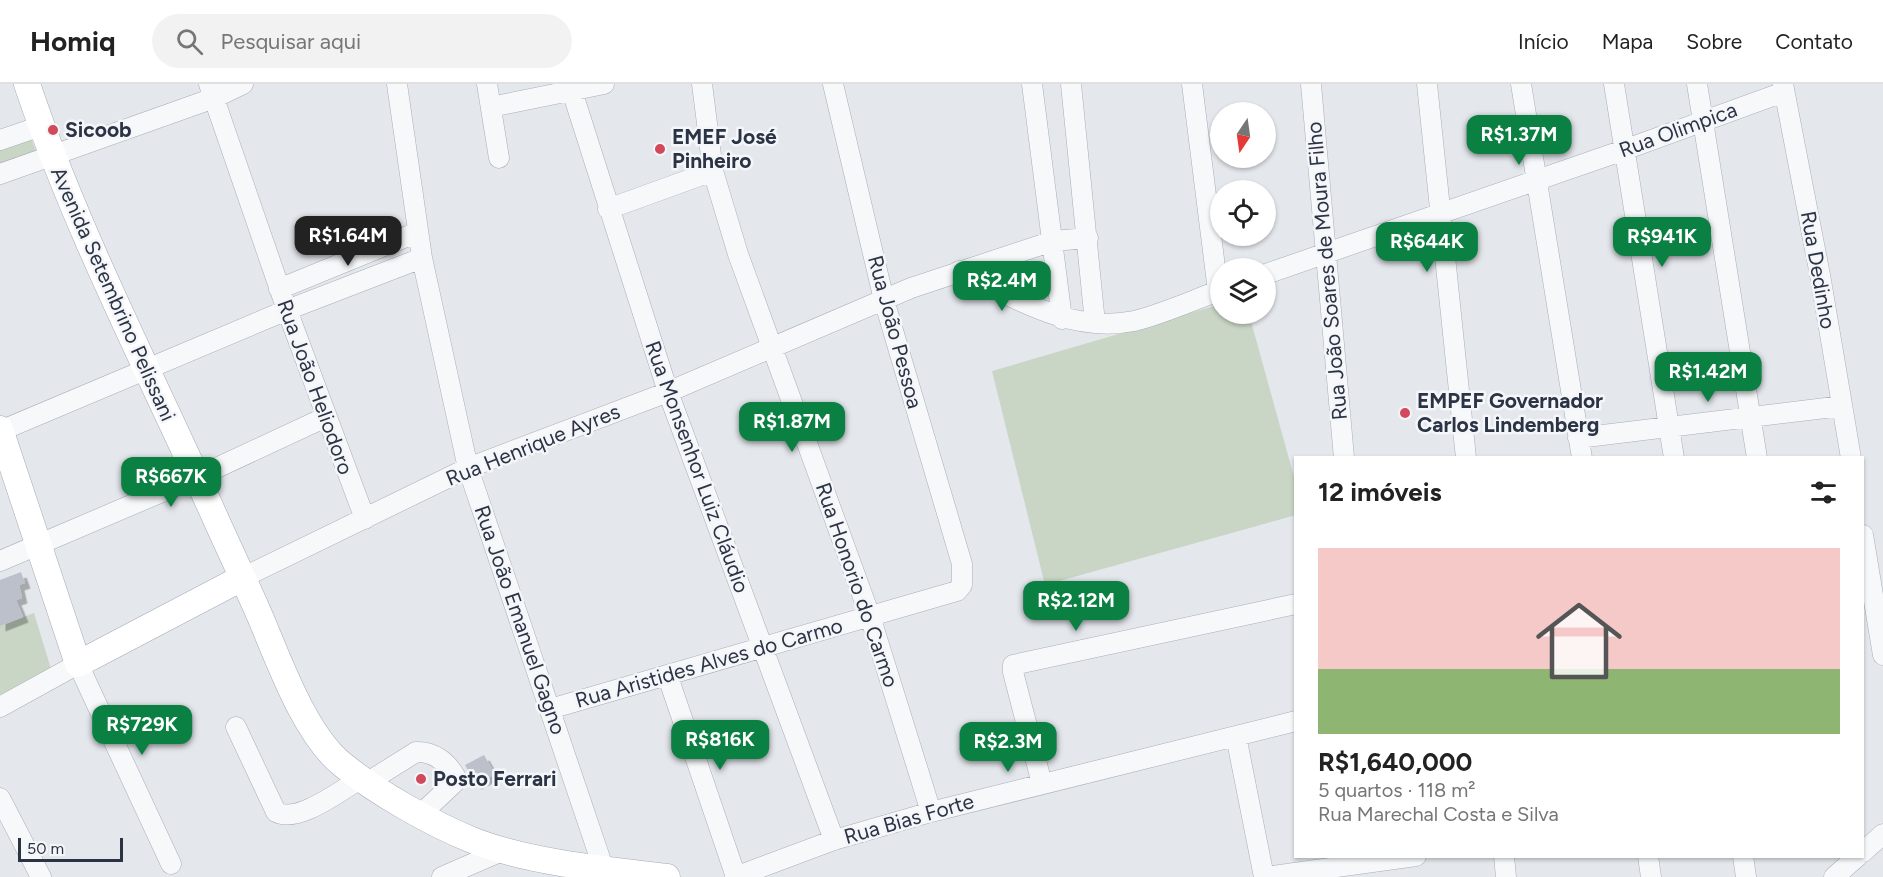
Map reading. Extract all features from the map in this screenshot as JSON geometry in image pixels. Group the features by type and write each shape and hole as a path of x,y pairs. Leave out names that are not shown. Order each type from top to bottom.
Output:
{"main road":[{"name":"Avenida Setembrino Pelissani","path":"27,84 51,155 90,249 314,731 342,764 365,780 421,814 473,841 504,850 604,870 667,877"},
{"path":"0,431 78,664"},
{"name":"Rua Henrique Ayres","path":"78,664 242,578"}],"street":[{"path":"0,174 212,91 243,84"},
{"name":"Rua João Emanuel Gagno","path":"397,84 422,258 468,468 604,870"},
{"path":"487,84 499,159"},
{"path":"491,107 604,84"},
{"name":"Rua Honorio do Carmo","path":"702,84 713,171 738,254 870,616 931,812"},
{"name":"Rua João Pessoa","path":"833,84 884,300 962,564 963,578"},
{"path":"1032,84 1062,319"},
{"path":"1071,84 1095,323"},
{"path":"1192,84 1215,258"},
{"name":"Rua João Soares de Moura Filho","path":"1311,84 1344,456"},
{"path":"1427,84 1466,456"},
{"path":"1521,84 1534,181 1580,448 1670,427 1842,406"},
{"path":"1614,84 1674,456"},
{"path":"1697,84 1757,456"},
{"name":"Rua Olimpica","path":"1276,270 1624,150 1704,121 1783,88"},
{"name":"Rua Dedinho","path":"1783,88 1820,275 1851,456"},
{"name":"Rua João Heliodoro","path":"212,91 279,289 365,519"},
{"name":"Rua Monsenhor Luiz Cláudio","path":"572,91 668,392 834,840"},
{"path":"0,140 41,126"},
{"path":"608,209 713,171"},
{"path":"279,289 418,232"},
{"name":"Rua Henrique Ayres","path":"242,578 468,468 668,392 884,300 959,271 1053,241 1088,238"},
{"path":"0,431 287,310 422,258"},
{"path":"959,271 1062,319 1095,323 1136,320 1210,293"},
{"path":"0,561 197,477 326,417"},
{"path":"1864,542 1883,654"},
{"name":"Rua Aristides Alves do Carmo","path":"550,709 957,591 963,578"},
{"path":"1042,784 1013,665 1294,604"},
{"path":"78,664 171,864"},
{"name":"Rua Henrique Ayres","path":"0,707 78,664"},
{"path":"668,676 736,877"},
{"name":"Rua Bias Forte","path":"736,877 834,840 931,812 1294,722"},
{"path":"236,728 276,812 283,816 300,814 416,752 425,752 444,762 455,776 455,782 444,795 421,814"},
{"path":"1236,736 1264,877 1386,859"},
{"path":"0,798 41,877"},
{"path":"1864,851 1883,834"},
{"path":"442,877 504,850"},
{"path":"1504,858 1506,877"},
{"path":"1648,858 1651,877"},
{"path":"1743,858 1746,877"},
{"path":"1832,858 1835,877"},
{"path":"1835,877 1856,858"}],"green space":[{"path":"31,138 37,154 0,167 0,148"},
{"path":"1210,307 1210,324 1252,324 1294,477 1294,516 1045,585 992,371"},
{"path":"34,613 51,669 0,700 0,626"}],"building":[{"path":"21,572 25,583 19,585 22,598 16,600 23,617 0,626 0,580"},
{"path":"484,755 495,774 476,784 465,765"}],"place":[{"name":"Sicoob","path":"53,130"},
{"name":"EMEF José Pinheiro","path":"660,149"},
{"name":"EMPEF Governador Carlos Lindemberg","path":"1405,413"},
{"name":"Posto Ferrari","path":"421,779"}]}
